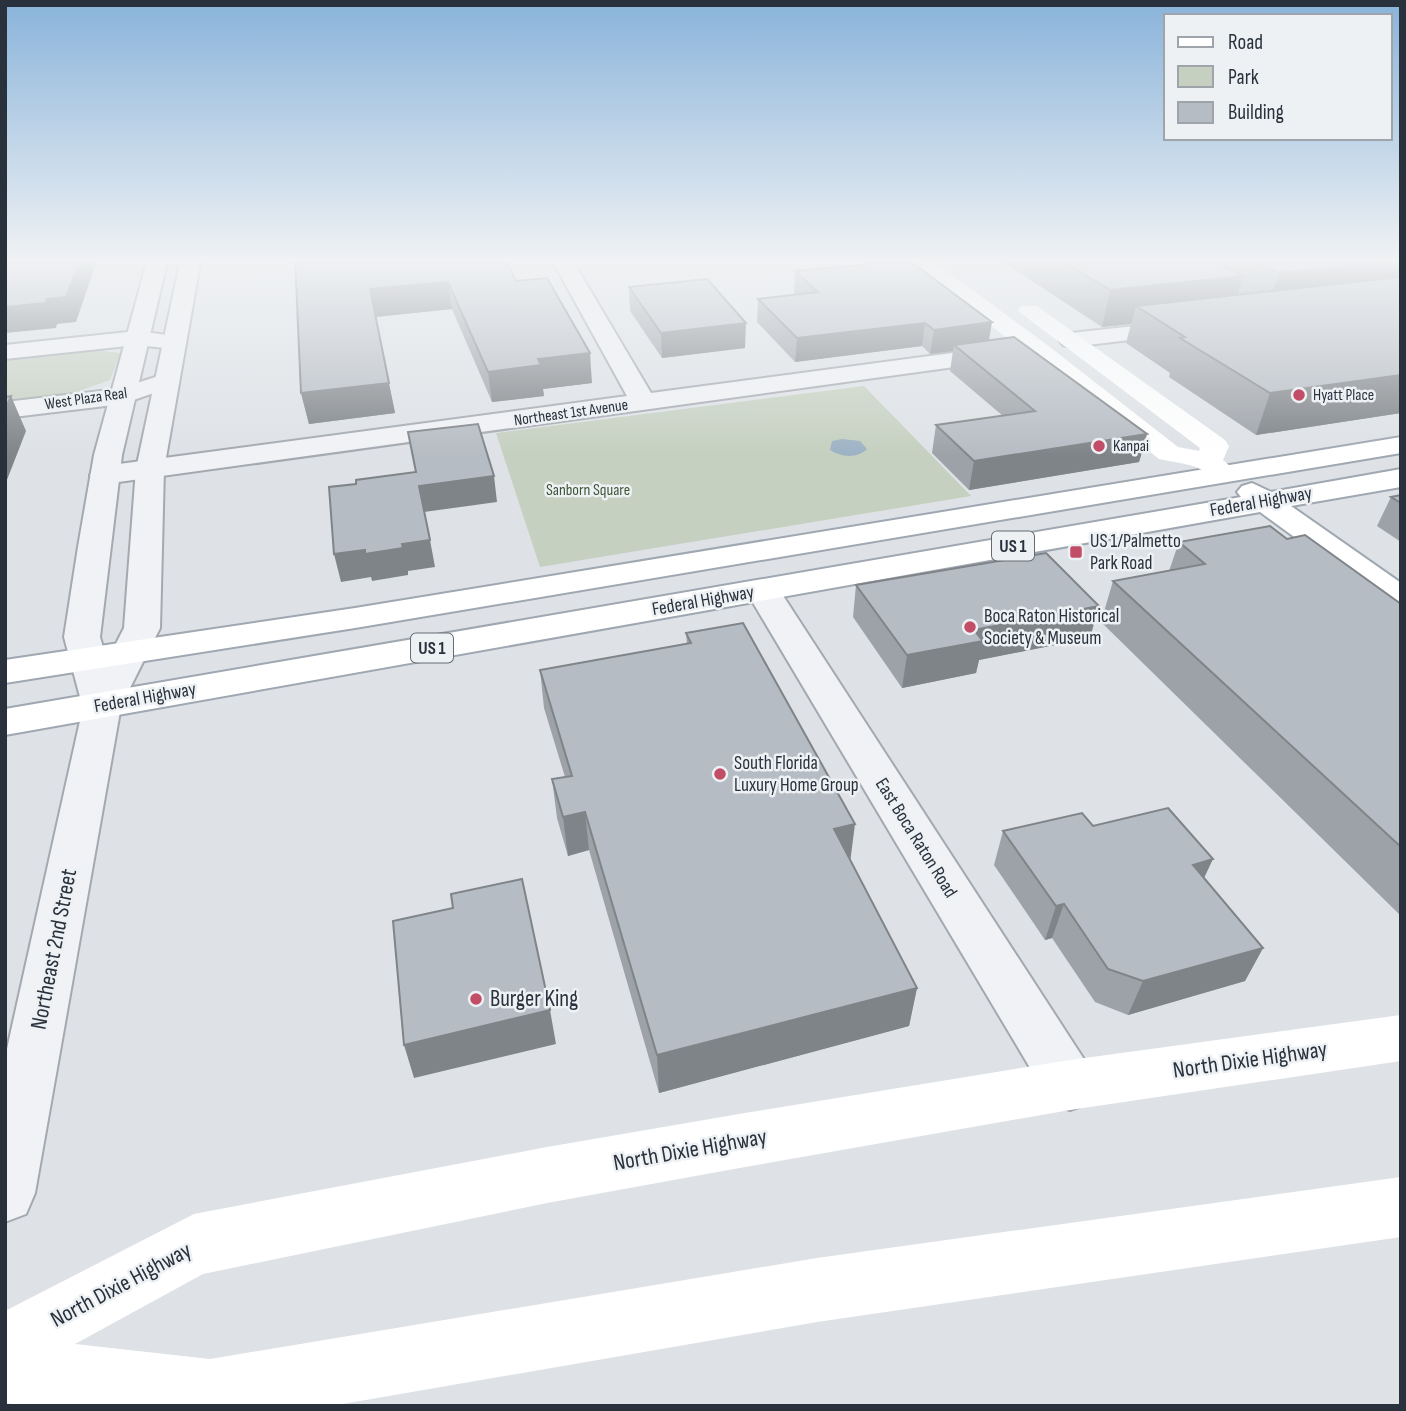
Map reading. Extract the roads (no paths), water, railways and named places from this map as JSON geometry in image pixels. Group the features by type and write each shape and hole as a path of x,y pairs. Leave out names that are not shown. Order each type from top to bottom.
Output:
{"main road":[{"path":"1004,324 1169,453 1216,468 1401,599"},
{"path":"1048,324 1215,446 1216,468"},
{"name":"Federal Highway","path":"5,672 355,618 1216,468 1401,445"},
{"name":"Federal Highway","path":"5,722 1401,478"},
{"name":"North Dixie Highway","path":"5,1347 194,1245 547,1175 1070,1085 1401,1038"},
{"path":"5,1370 209,1392 817,1290 1401,1206"}],"street":[{"name":"Northeast 2nd Street","path":"102,706 82,637 104,475 141,324"},
{"name":"Northeast 2nd Street","path":"5,1193 102,706 142,628 150,469 178,324"},
{"path":"599,324 644,403"},
{"path":"1071,340 1199,326"},
{"path":"5,352 137,338 174,342"},
{"name":"Northeast 1st Avenue","path":"104,475 1038,349"},
{"name":"West Plaza Real","path":"5,410 122,396 166,381"},
{"name":"East Boca Raton Road","path":"763,591 1070,1085"}],"water":[{"path":"832,441 860,441 867,449 849,456 830,450"}],"place":[{"name":"Hyatt Place","path":"1299,395"},
{"name":"Kanpai","path":"1099,446"},
{"name":"US 1/Palmetto Park Road","path":"1076,552"},
{"name":"Boca Raton Historical Society & Museum","path":"970,627"},
{"name":"South Florida Luxury Home Group","path":"720,774"},
{"name":"Burger King","path":"476,999"}],"park label":[{"name":"Sanborn Square","path":"588,490"}]}
